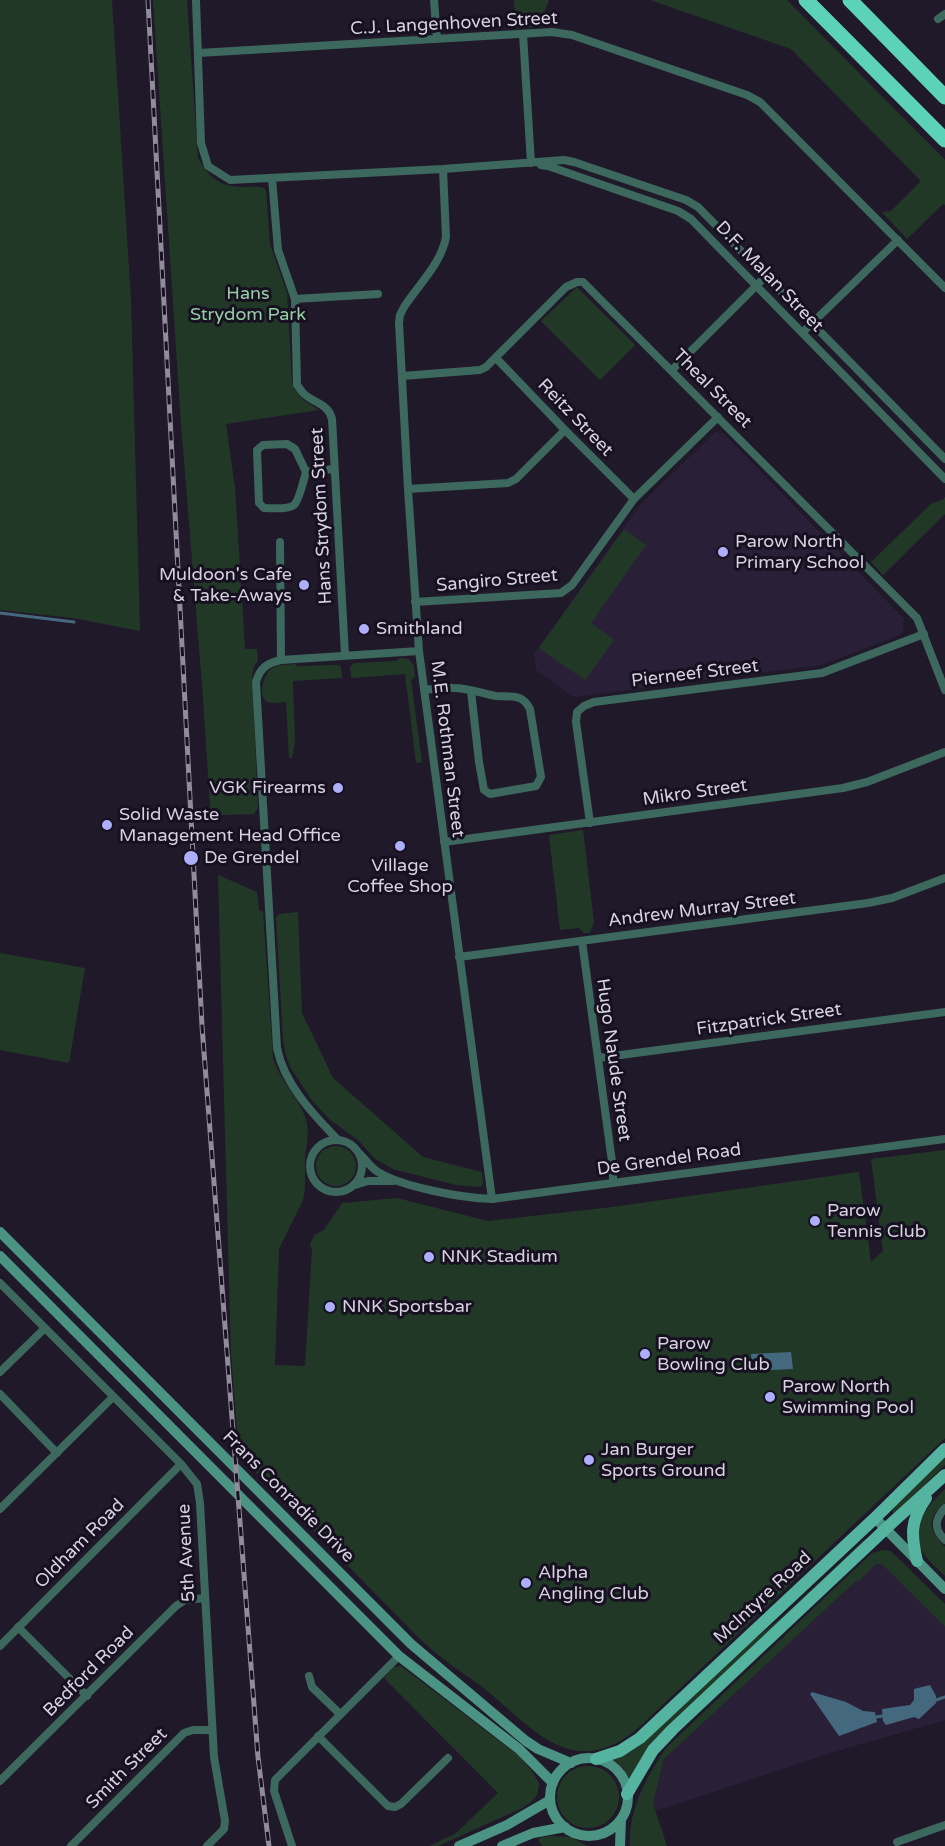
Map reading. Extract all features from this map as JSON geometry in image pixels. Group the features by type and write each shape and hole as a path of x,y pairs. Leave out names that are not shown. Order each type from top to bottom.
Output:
{"highway":[{"path":"806,0 945,140"},
{"path":"850,0 945,97"}],"main road":[{"name":"Frans Conradie Drive","path":"0,1232 411,1644 526,1741 538,1749 571,1762"},
{"name":"Frans Conradie Drive","path":"0,1256 399,1656 519,1749 553,1783"},
{"name":"McIntyre Road","path":"596,1759 620,1751 640,1738 875,1518 945,1449"},
{"name":"McIntyre Road","path":"627,1794 653,1750 673,1729 945,1475"},
{"path":"917,1561 912,1536 914,1519 935,1485"},
{"path":"875,1518 945,1589"},
{"path":"620,1846 621,1819 627,1806 627,1794 625,1782 620,1774 608,1763 596,1759 571,1762 559,1772 553,1783 550,1800 555,1816 565,1827 588,1836 606,1832 621,1819"},
{"path":"459,1846 507,1825 550,1800"},
{"path":"502,1846 533,1833 565,1827"},
{"path":"588,1836 596,1846"}],"street":[{"path":"196,0 199,52"},
{"path":"434,0 437,39"},
{"name":"C.J. Langenhoven Street","path":"199,52 552,32 572,34 753,97 769,109 945,288"},
{"path":"523,34 531,163"},
{"name":"D.F. Malan Street","path":"199,52 201,143 208,165 230,180 443,169 557,160 574,162 690,202 698,207 945,459"},
{"name":"D.F. Malan Street","path":"531,163 548,166 685,214 945,479"},
{"name":"M.E. Rothman Street","path":"443,169 446,237 437,261 400,315 402,376 419,651 492,1199"},
{"name":"Hans Strydom Street","path":"272,178 278,250 295,299 297,385 304,394 330,411 345,655"},
{"path":"685,214 690,202"},
{"path":"803,332 898,240"},
{"path":"672,370 765,277"},
{"name":"Theal Street","path":"402,376 480,370 486,367 567,287 583,282 913,614 920,622 945,690"},
{"path":"295,299 378,294"},
{"name":"Reitz Street","path":"496,358 634,499"},
{"name":"Sangiro Street","path":"415,602 566,591 634,499 718,417"},
{"path":"408,489 508,483 565,430"},
{"path":"921,454 930,444"},
{"path":"290,445 295,449 306,472 295,505 266,508 261,505 256,455 256,450 260,446 290,445"},
{"path":"306,472 333,469"},
{"path":"280,542 281,660"},
{"name":"Pierneef Street","path":"590,823 576,722 577,712 584,706 594,702 822,673 924,634"},
{"path":"337,1140 309,1109 279,1058 276,1041 255,686 264,667 271,662 419,651"},
{"path":"424,690 453,688 471,691 498,697 521,698 530,706 541,777 536,786 490,794 484,790 478,762 471,691"},
{"name":"Mikro Street","path":"444,842 843,788 861,784 945,752"},
{"name":"Andrew Murray Street","path":"459,957 868,903 892,898 945,878"},
{"name":"Hugo Naude Street","path":"582,941 613,1183"},
{"name":"Fitzpatrick Street","path":"598,1058 945,1012"},
{"name":"De Grendel Road","path":"359,1153 377,1171 398,1181 457,1196 492,1199 945,1138"},
{"path":"337,1140 346,1141 353,1146 362,1161 359,1178 354,1185 341,1191 327,1190 320,1186 311,1173 310,1165 315,1150 321,1144 337,1140"},
{"name":"De Grendel Road","path":"354,1185 368,1181 398,1181"},
{"name":"5th Avenue","path":"0,1283 195,1480 199,1491 214,1757 225,1821 224,1829 207,1846"},
{"path":"0,1372 45,1328"},
{"path":"0,1394 57,1453"},
{"path":"2,1504 113,1397"},
{"name":"Oldham Road","path":"0,1646 181,1464"},
{"path":"943,1511 936,1521 936,1527 945,1540"},
{"name":"Bedford Road","path":"0,1781 176,1606 185,1600 205,1598"},
{"path":"18,1627 87,1695"},
{"path":"292,1846 274,1791 274,1783 278,1776 399,1656"},
{"path":"309,1676 312,1687 340,1714"},
{"name":"Smith Street","path":"71,1846 184,1733 193,1730 212,1730"},
{"path":"318,1736 391,1807 401,1804 448,1758"},
{"path":"897,1842 945,1825"}],"shaded area":[{"name":"Parow North Primary School","path":"715,432 723,433 904,619 902,634 821,665 573,697 536,670 534,654 641,504"},
{"path":"882,1563 945,1627 945,1720 840,1750 656,1811 653,1805 664,1759 855,1582 859,1581 876,1564"}],"green space":[{"path":"0,0 112,0 131,300 140,631 73,618 0,610"},
{"name":"Hans Strydom Park","path":"153,0 187,0 198,158 213,177 224,184 260,187 266,190 270,244 287,293 292,382 299,395 319,410 226,424 235,488 245,649 257,649 258,661 254,666 252,676 258,808 254,814 222,815 211,820 181,424"},
{"path":"514,0 549,0 545,10 546,26 516,29"},
{"path":"650,0 787,0 945,160 945,205 943,204 907,239 882,212 891,211 921,181 791,49"},
{"path":"577,287 635,345 600,380 541,321"},
{"path":"945,497 945,514 883,575 871,562 931,504"},
{"path":"624,529 646,545 591,623 614,640 585,680 539,648"},
{"path":"400,658 409,659 414,666 415,677 411,680 422,762 416,763 405,674 351,678 350,667 354,663 396,661"},
{"path":"296,664 297,666 339,665 342,678 293,681 295,743 292,758 289,758 286,702 267,702 262,695 262,690 264,679 272,668"},
{"path":"583,830 594,922 590,933 584,933 579,928 560,930 549,835"},
{"name":"Jan Burger Sports Ground","path":"218,875 257,892 259,910 263,911 273,1058 303,1112 308,1133 303,1200 279,1249 275,1365 305,1366 312,1249 310,1245 314,1235 324,1230 342,1203 397,1198 488,1221 612,1207 859,1172 871,1262 883,1251 871,1159 945,1150 945,1438 636,1730 613,1745 592,1751 573,1750 555,1744 521,1720 417,1636 239,1455 231,1354"},
{"path":"298,912 302,1013 333,1078 423,1157 482,1172 481,1187 456,1185 393,1169 374,1158 359,1141 329,1119 311,1099 290,1067 283,1039 276,917 280,914"},
{"path":"0,953 85,968 69,1063 0,1050"},
{"path":"336,1146 344,1147 350,1152 355,1158 355,1174 350,1180 344,1185 336,1186 328,1185 322,1180 317,1174 316,1166 317,1158 322,1152 328,1147"},
{"path":"945,1458 945,1465 894,1514 892,1511 896,1505"},
{"path":"945,1489 945,1503 934,1515 932,1525 935,1535 945,1547 945,1576 922,1551 917,1534 922,1517"},
{"path":"866,1538 630,1779 614,1760 643,1743"},
{"path":"883,1550 895,1555 945,1604 945,1627 882,1564 876,1564 664,1759 653,1804 667,1846 630,1846 632,1819 640,1794 652,1769 667,1747 872,1553"},
{"path":"401,1666 519,1756 540,1785 534,1799 522,1808 438,1846 429,1846 455,1834 498,1793 384,1678 394,1667"},
{"path":"588,1766 600,1768 610,1775 617,1785 619,1797 617,1809 610,1819 600,1826 588,1828 576,1826 566,1819 559,1809 557,1797 559,1785 566,1775 576,1768"},
{"path":"571,1837 587,1846 543,1846 539,1838"}],"water":[{"path":"791,1352 793,1369 752,1371 751,1354"},
{"path":"930,1685 936,1696 936,1703 919,1719 914,1717 886,1725 883,1721 882,1709 910,1705 914,1700 914,1689"},
{"path":"812,1692 846,1702 863,1711 875,1712 877,1722 839,1736 810,1694"}],"waterway":[{"path":"0,613 74,622"},
{"path":"936,1700 945,1697"},
{"path":"876,1717 883,1716"}],"railway":[{"path":"148,0 202,1026 258,1757 269,1846"}],"place":[{"name":"Parow North Primary School","path":"723,552"},
{"name":"Muldoon's Cafe & Take-Aways","path":"304,585"},
{"name":"Smithland","path":"364,629"},
{"name":"VGK Firearms","path":"338,788"},
{"name":"Solid Waste Management Head Office","path":"107,825"},
{"name":"Village Coffee Shop","path":"400,846"},
{"name":"De Grendel","path":"191,858"},
{"name":"Parow Tennis Club","path":"815,1221"},
{"name":"NNK Stadium","path":"429,1257"},
{"name":"NNK Sportsbar","path":"330,1307"},
{"name":"Parow Bowling Club","path":"645,1354"},
{"name":"Parow North Swimming Pool","path":"770,1397"},
{"name":"Jan Burger Sports Ground","path":"589,1460"},
{"name":"Alpha Angling Club","path":"526,1583"}]}
